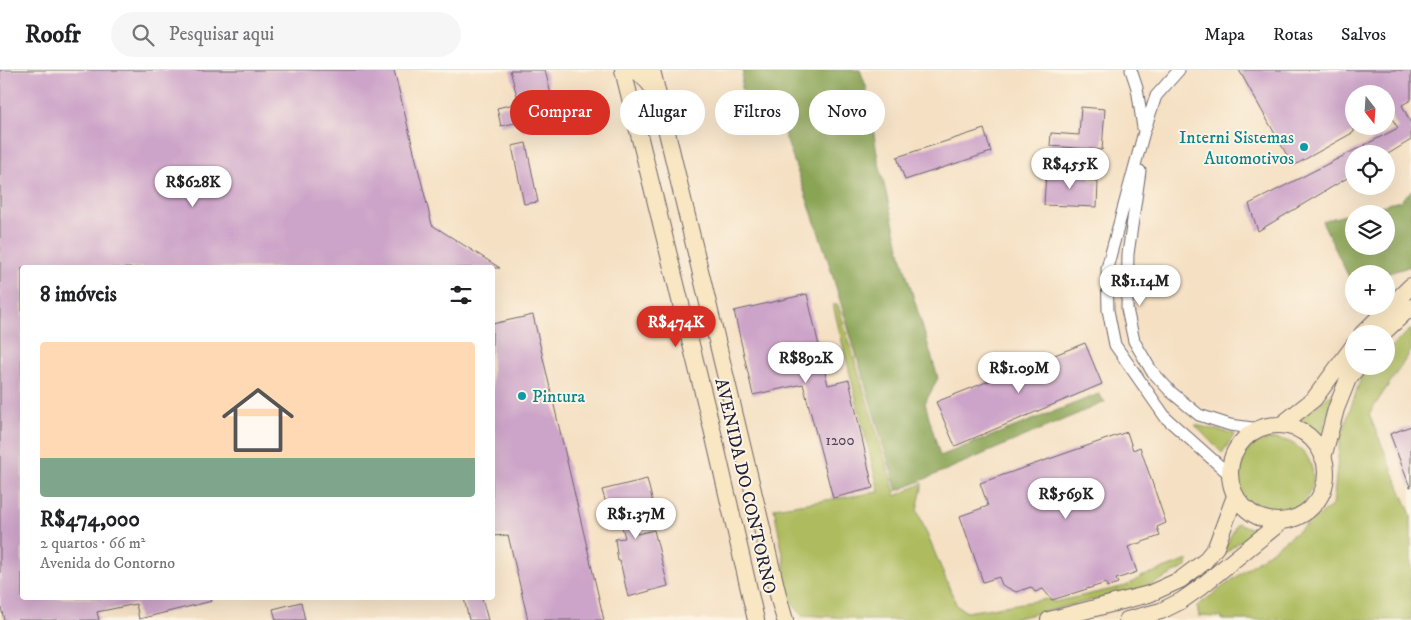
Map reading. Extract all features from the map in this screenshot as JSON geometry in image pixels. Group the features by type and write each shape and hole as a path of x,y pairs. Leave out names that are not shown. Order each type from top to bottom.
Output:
{"street":[{"name":"AVENIDA DO CONTORNO","path":"623,70 716,442 756,620"},
{"path":"636,70 653,90"},
{"name":"AVENIDA DO CONTORNO","path":"652,70 657,90"},
{"path":"1131,70 1137,88 1144,132 1128,254 1127,309 1134,341 1151,370 1171,392 1199,414 1230,425 1260,429"},
{"path":"1179,70 1156,96 1144,132 1107,268 1108,310 1115,345 1166,418 1230,475"},
{"name":"AVENIDA DO CONTORNO","path":"667,135 737,429 785,620"},
{"path":"1371,325 1411,286"},
{"path":"1392,325 1411,307"},
{"path":"1281,425 1314,400 1345,357"},
{"path":"1323,458 1336,409 1352,375"},
{"path":"1281,425 1295,428 1307,435 1317,445 1323,458 1326,472 1324,486 1318,499 1302,514 1282,521 1268,520 1255,516 1244,507 1231,486 1230,475 1231,461 1237,447 1247,436 1260,429 1281,425"},
{"path":"1049,620 1149,594 1180,580 1204,562 1216,547 1236,496"},
{"path":"1126,620 1161,611 1186,597 1282,521"}],"green space":[{"path":"743,70 860,70 867,90 809,90 809,135 874,135 902,259 938,378 925,403 940,456 1099,394 1105,402 897,491 827,257 785,135 799,135 799,90 741,89"},
{"path":"1411,191 1411,266 1395,271 1395,265 1345,265 1345,269 1322,221 1345,215 1345,255 1395,255 1395,205 1384,205 1400,201"},
{"path":"833,305 838,305 896,496 923,483 917,510 957,606 967,612 1047,599 1054,602 1126,586 1141,577 1188,560 1186,567 1145,588 1008,620 854,620 852,618 802,615 785,596 784,560 774,508 879,492"},
{"path":"1411,329 1411,351 1395,375 1395,344"},
{"path":"1362,375 1395,375 1369,414 1411,515 1411,620 1223,620 1221,617 1199,616 1197,606 1333,505 1340,439"},
{"path":"1335,392 1321,435 1296,421"},
{"path":"1195,425 1235,434 1222,453"},
{"path":"1275,439 1289,442 1302,450 1310,463 1313,477 1310,491 1302,504 1289,512 1275,515 1261,512 1248,504 1240,491 1237,477 1240,463 1248,450 1261,442"},
{"path":"1237,523 1255,530 1221,556"}],"building":[{"path":"0,70 394,70 432,225 500,268 495,268 495,265 20,265 20,600 212,601 139,619 136,604 97,612 99,620 4,620 0,604"},
{"path":"510,70 545,70 550,90 515,90"},
{"name":"Interni Sistemas Automotivos","path":"1239,70 1411,70 1411,100 1402,105 1411,124 1411,140 1395,150 1395,145 1365,145 1384,135 1395,135 1395,130 1398,128 1395,123 1395,85 1345,85 1345,135 1349,135 1293,166"},
{"path":"510,105 510,124 501,126 497,108"},
{"path":"1081,107 1105,109 1102,150 1050,146 1051,133 1079,135"},
{"path":"984,129 991,152 905,180 897,157"},
{"path":"526,143 538,202 524,204 512,146"},
{"name":"Interni Sistemas Automotivos","path":"1345,155 1345,179 1258,231 1249,204"},
{"path":"1046,171 1090,173 1089,180 1098,181 1097,207 1044,205"},
{"path":"807,294 828,385 849,380 873,488 833,498 803,384 753,395 734,311"},
{"name":"Pintura","path":"533,315 604,620 528,620 508,535 495,536 495,323"},
{"path":"1085,343 1102,384 955,446 936,402"},
{"path":"1411,426 1411,487 1410,487 1390,434"},
{"path":"1127,432 1133,450 1140,447 1166,523 1157,527 1160,536 1128,547 1137,572 1116,579 1118,583 1107,587 1106,583 1052,600 1043,589 1035,592 1031,587 1016,592 1002,585 999,577 983,582 960,516 988,506 980,483"},
{"path":"647,479 653,503 631,508 637,534 654,530 668,586 628,597 620,561 618,561 615,539 625,538 618,511 609,513 602,490"},
{"path":"464,600 483,600 488,620 469,620"},
{"path":"301,602 305,620 276,620 273,609"}],"place":[{"name":"Interni Sistemas Automotivos","path":"1304,147"},
{"name":"Pintura","path":"522,396"}]}
